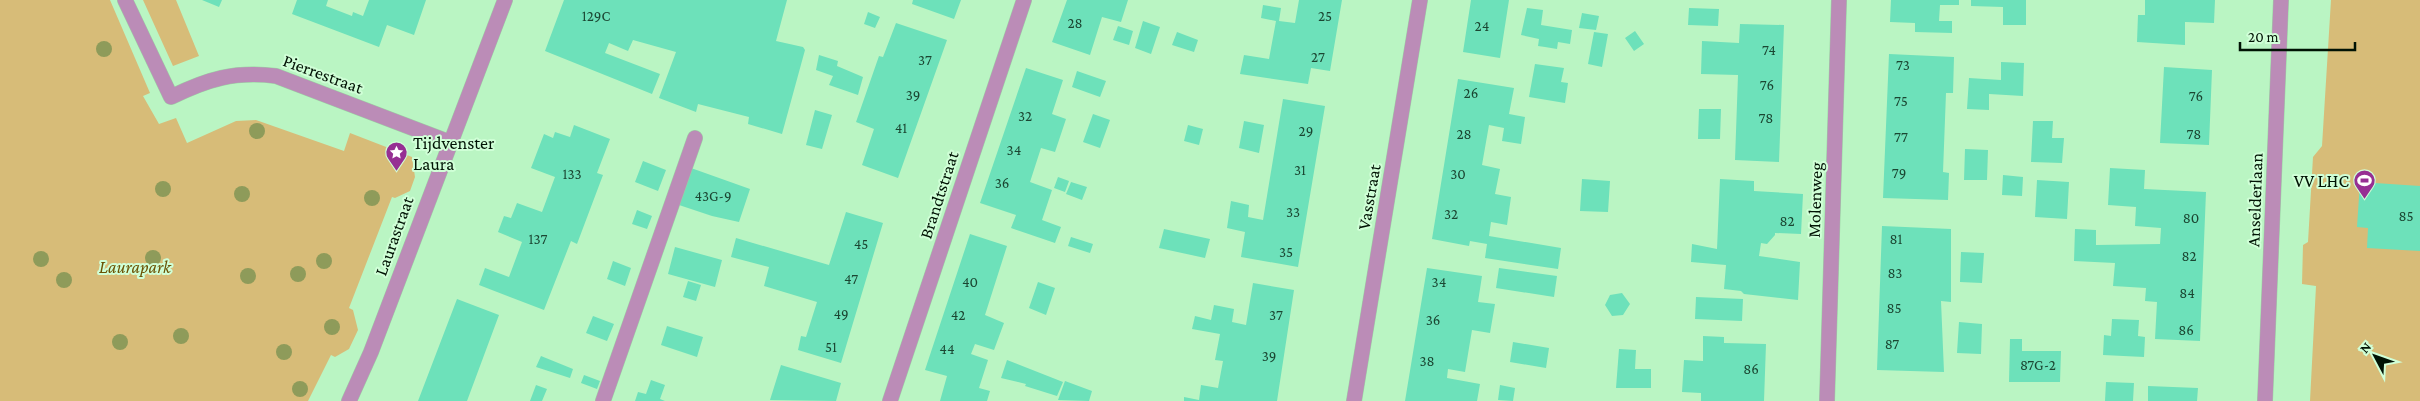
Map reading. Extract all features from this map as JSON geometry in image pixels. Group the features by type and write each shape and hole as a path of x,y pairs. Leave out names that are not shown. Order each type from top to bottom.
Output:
{"street":[{"name":"Pierrestraat","path":"126,0 170,97 202,82 227,76 251,73 276,76 449,142"},
{"name":"Laurastraat","path":"349,401 371,352 504,0"},
{"name":"Brandtstraat","path":"890,401 1024,0"},
{"name":"Vasstraat","path":"1354,401 1420,0"},
{"name":"Molenweg","path":"1827,401 1839,0"},
{"name":"Anselderlaan","path":"2265,401 2281,0"},
{"path":"603,401 695,138"}],"green space":[{"name":"Laurapark","path":"0,0 110,0 150,93 143,96 159,124 176,118 187,143 236,121 256,120 344,151 350,133 412,157 415,177 410,191 395,198 392,197 349,308 353,310 358,330 349,349 335,357 331,355 308,401 0,401"},
{"path":"143,0 176,0 199,56 173,66"},
{"name":"VV LHC","path":"2331,0 2420,0 2420,401 2310,401 2316,286 2302,284 2303,245 2308,242 2313,157 2322,146"}],"building":[{"path":"202,0 222,0 219,7"},
{"path":"297,0 328,0 326,6 352,16 353,12 363,16 369,0 426,0 414,35 387,25 379,47 292,14"},
{"path":"564,0 787,0 776,41 803,47 805,50 782,134 748,124 749,117 698,104 696,112 659,98 676,52 633,40 628,51 609,43 605,53 660,74 652,94 545,51"},
{"path":"913,0 961,0 954,19 912,4"},
{"path":"1067,0 1128,0 1121,22 1102,17 1090,55 1052,42"},
{"path":"1299,0 1342,0 1330,71 1311,68 1308,84 1240,74 1244,55 1269,59 1276,21 1261,18 1263,5 1281,8 1279,21 1295,23"},
{"path":"1471,0 1509,0 1500,58 1463,52"},
{"path":"1891,0 1959,0 1959,5 1940,5 1939,21 1952,21 1952,33 1915,32 1915,23 1890,22"},
{"path":"1971,0 2026,0 2026,25 2003,25 2003,7 1971,6"},
{"path":"2145,0 2215,0 2214,23 2185,22 2185,45 2137,42 2138,15 2145,15"},
{"path":"1527,8 1543,10 1541,25 1572,30 1570,44 1558,42 1557,49 1538,46 1539,39 1521,35"},
{"path":"1689,8 1719,9 1718,26 1688,25"},
{"path":"868,12 880,17 875,28 864,24"},
{"path":"1582,13 1599,16 1596,30 1579,28"},
{"path":"1143,21 1160,27 1151,54 1135,48"},
{"path":"896,23 947,40 898,178 862,165 874,129 856,122 879,56 883,57"},
{"path":"1740,24 1784,25 1779,162 1735,160 1738,75 1701,74 1702,41 1739,43"},
{"path":"1118,26 1133,31 1129,45 1113,40"},
{"path":"1635,31 1644,44 1634,51 1625,38"},
{"path":"1177,32 1198,40 1194,52 1172,45"},
{"path":"1594,32 1608,34 1602,67 1588,64"},
{"path":"1889,54 1954,57 1953,93 1946,93 1943,172 1949,173 1948,200 1883,198"},
{"path":"819,55 838,61 837,66 863,77 858,95 829,85 833,76 816,70"},
{"path":"2001,62 2024,63 2023,96 1989,94 1989,110 1967,109 1969,78 2001,80"},
{"path":"1535,64 1564,68 1561,82 1568,83 1565,103 1529,97"},
{"path":"2164,67 2212,70 2209,145 2160,143"},
{"path":"1026,68 1063,80 1052,114 1066,119 1055,152 1041,148 1030,182 1052,190 1042,220 1061,227 1055,243 1011,228 1016,215 980,203"},
{"path":"1077,71 1106,81 1100,97 1072,87"},
{"path":"1458,79 1514,88 1509,114 1525,117 1521,144 1502,141 1504,128 1489,125 1482,165 1500,169 1495,194 1511,197 1507,225 1491,222 1489,236 1561,248 1558,269 1485,258 1487,244 1470,241 1469,246 1432,239"},
{"path":"1283,99 1325,106 1298,267 1241,257 1245,232 1227,228 1231,201 1249,205 1248,217 1263,220"},
{"path":"1699,109 1721,109 1720,139 1698,139"},
{"path":"815,110 832,115 822,149 806,145"},
{"path":"1093,114 1110,120 1100,148 1083,142"},
{"path":"1244,121 1264,125 1259,153 1239,148"},
{"path":"2033,121 2053,121 2052,138 2064,138 2062,163 2031,162"},
{"path":"574,125 610,139 597,173 603,175 577,244 571,241 544,310 479,285 485,268 509,277 522,242 498,232 504,216 511,218 517,203 542,212 555,177 531,168 544,134 553,138 555,132 570,137"},
{"path":"1188,125 1203,129 1199,145 1184,141"},
{"path":"1965,149 1988,150 1987,180 1964,180"},
{"path":"643,161 666,170 658,191 635,182"},
{"path":"691,168 750,189 739,222 712,216 679,205"},
{"path":"2110,168 2145,170 2144,189 2206,192 2200,341 2155,339 2157,302 2145,301 2146,288 2113,286 2115,263 2074,261 2075,229 2096,230 2096,245 2160,244 2161,228 2135,226 2136,207 2108,205"},
{"path":"2003,175 2023,177 2022,196 2002,195"},
{"path":"1058,177 1069,181 1065,192 1054,188"},
{"path":"1582,179 1610,181 1608,212 1580,211"},
{"path":"1720,179 1754,181 1754,191 1803,194 1801,234 1775,233 1767,244 1761,243 1759,256 1800,262 1798,300 1744,294 1741,291 1724,289 1726,265 1691,262 1692,244 1717,249"},
{"path":"2037,180 2069,182 2067,219 2035,217"},
{"path":"1071,182 1087,187 1082,200 1066,194"},
{"path":"2360,182 2420,186 2420,251 2367,248 2368,228 2357,227"},
{"path":"637,210 652,216 647,229 632,224"},
{"path":"846,212 883,223 841,363 798,350 801,336 806,337 817,302 764,286 769,267 731,257 736,238 829,265"},
{"path":"1882,226 1951,229 1951,302 1941,301 1944,372 1877,370"},
{"path":"1164,229 1210,239 1205,258 1159,248"},
{"path":"970,234 1007,246 985,315 1004,323 994,350 975,344 971,354 988,360 979,388 990,391 987,401 940,401 947,376 925,370"},
{"path":"1071,237 1093,244 1090,253 1068,246"},
{"path":"675,247 722,260 715,287 668,274"},
{"path":"1961,252 1984,253 1982,283 1960,282"},
{"path":"613,261 631,268 625,286 607,279"},
{"path":"1427,268 1482,276 1478,302 1495,304 1490,333 1472,330 1465,372 1448,369 1447,378 1480,384 1477,401 1405,401"},
{"path":"1499,268 1557,276 1554,297 1496,288"},
{"path":"688,281 701,285 696,301 683,297"},
{"path":"1038,282 1055,288 1046,315 1029,308"},
{"path":"1253,283 1294,290 1277,401 1184,401 1184,397 1199,400 1201,385 1218,388 1223,361 1215,360 1220,334 1192,329 1195,316 1211,320 1214,305 1234,309 1232,322 1246,325"},
{"path":"1622,293 1630,304 1623,315 1612,316 1605,305 1610,295"},
{"path":"1696,297 1743,299 1742,321 1695,319"},
{"path":"457,299 499,315 467,401 418,401"},
{"path":"593,316 614,324 607,341 586,333"},
{"path":"2112,319 2139,320 2138,336 2145,337 2144,357 2103,355 2104,335 2111,336"},
{"path":"1959,322 1982,324 1981,354 1957,353"},
{"path":"667,326 703,337 697,357 661,345"},
{"path":"1703,336 1724,337 1724,343 1766,344 1764,401 1701,401 1701,393 1682,392 1684,360 1703,361"},
{"path":"2010,339 2022,339 2022,351 2061,351 2060,382 2009,382"},
{"path":"1513,342 1549,348 1546,368 1510,362"},
{"path":"1619,349 1636,350 1635,369 1651,369 1651,388 1616,388"},
{"path":"541,356 573,369 570,378 536,367"},
{"path":"1007,360 1063,382 1057,396 1025,386 1026,384 1001,378"},
{"path":"781,365 841,383 836,401 770,400"},
{"path":"584,375 600,381 597,389 581,383"},
{"path":"651,380 665,385 660,399 665,401 635,401 638,392 646,394"},
{"path":"1065,381 1092,391 1089,401 1058,400"},
{"path":"2106,382 2134,383 2133,401 2105,401"},
{"path":"536,385 547,389 542,401 530,401"},
{"path":"1500,385 1515,388 1513,401 1498,400"},
{"path":"2148,386 2198,388 2197,401 2148,401"}],"place":[{"name":"Tijdvenster Laura","path":"397,172"},
{"name":"VV LHC","path":"2365,200"}]}
